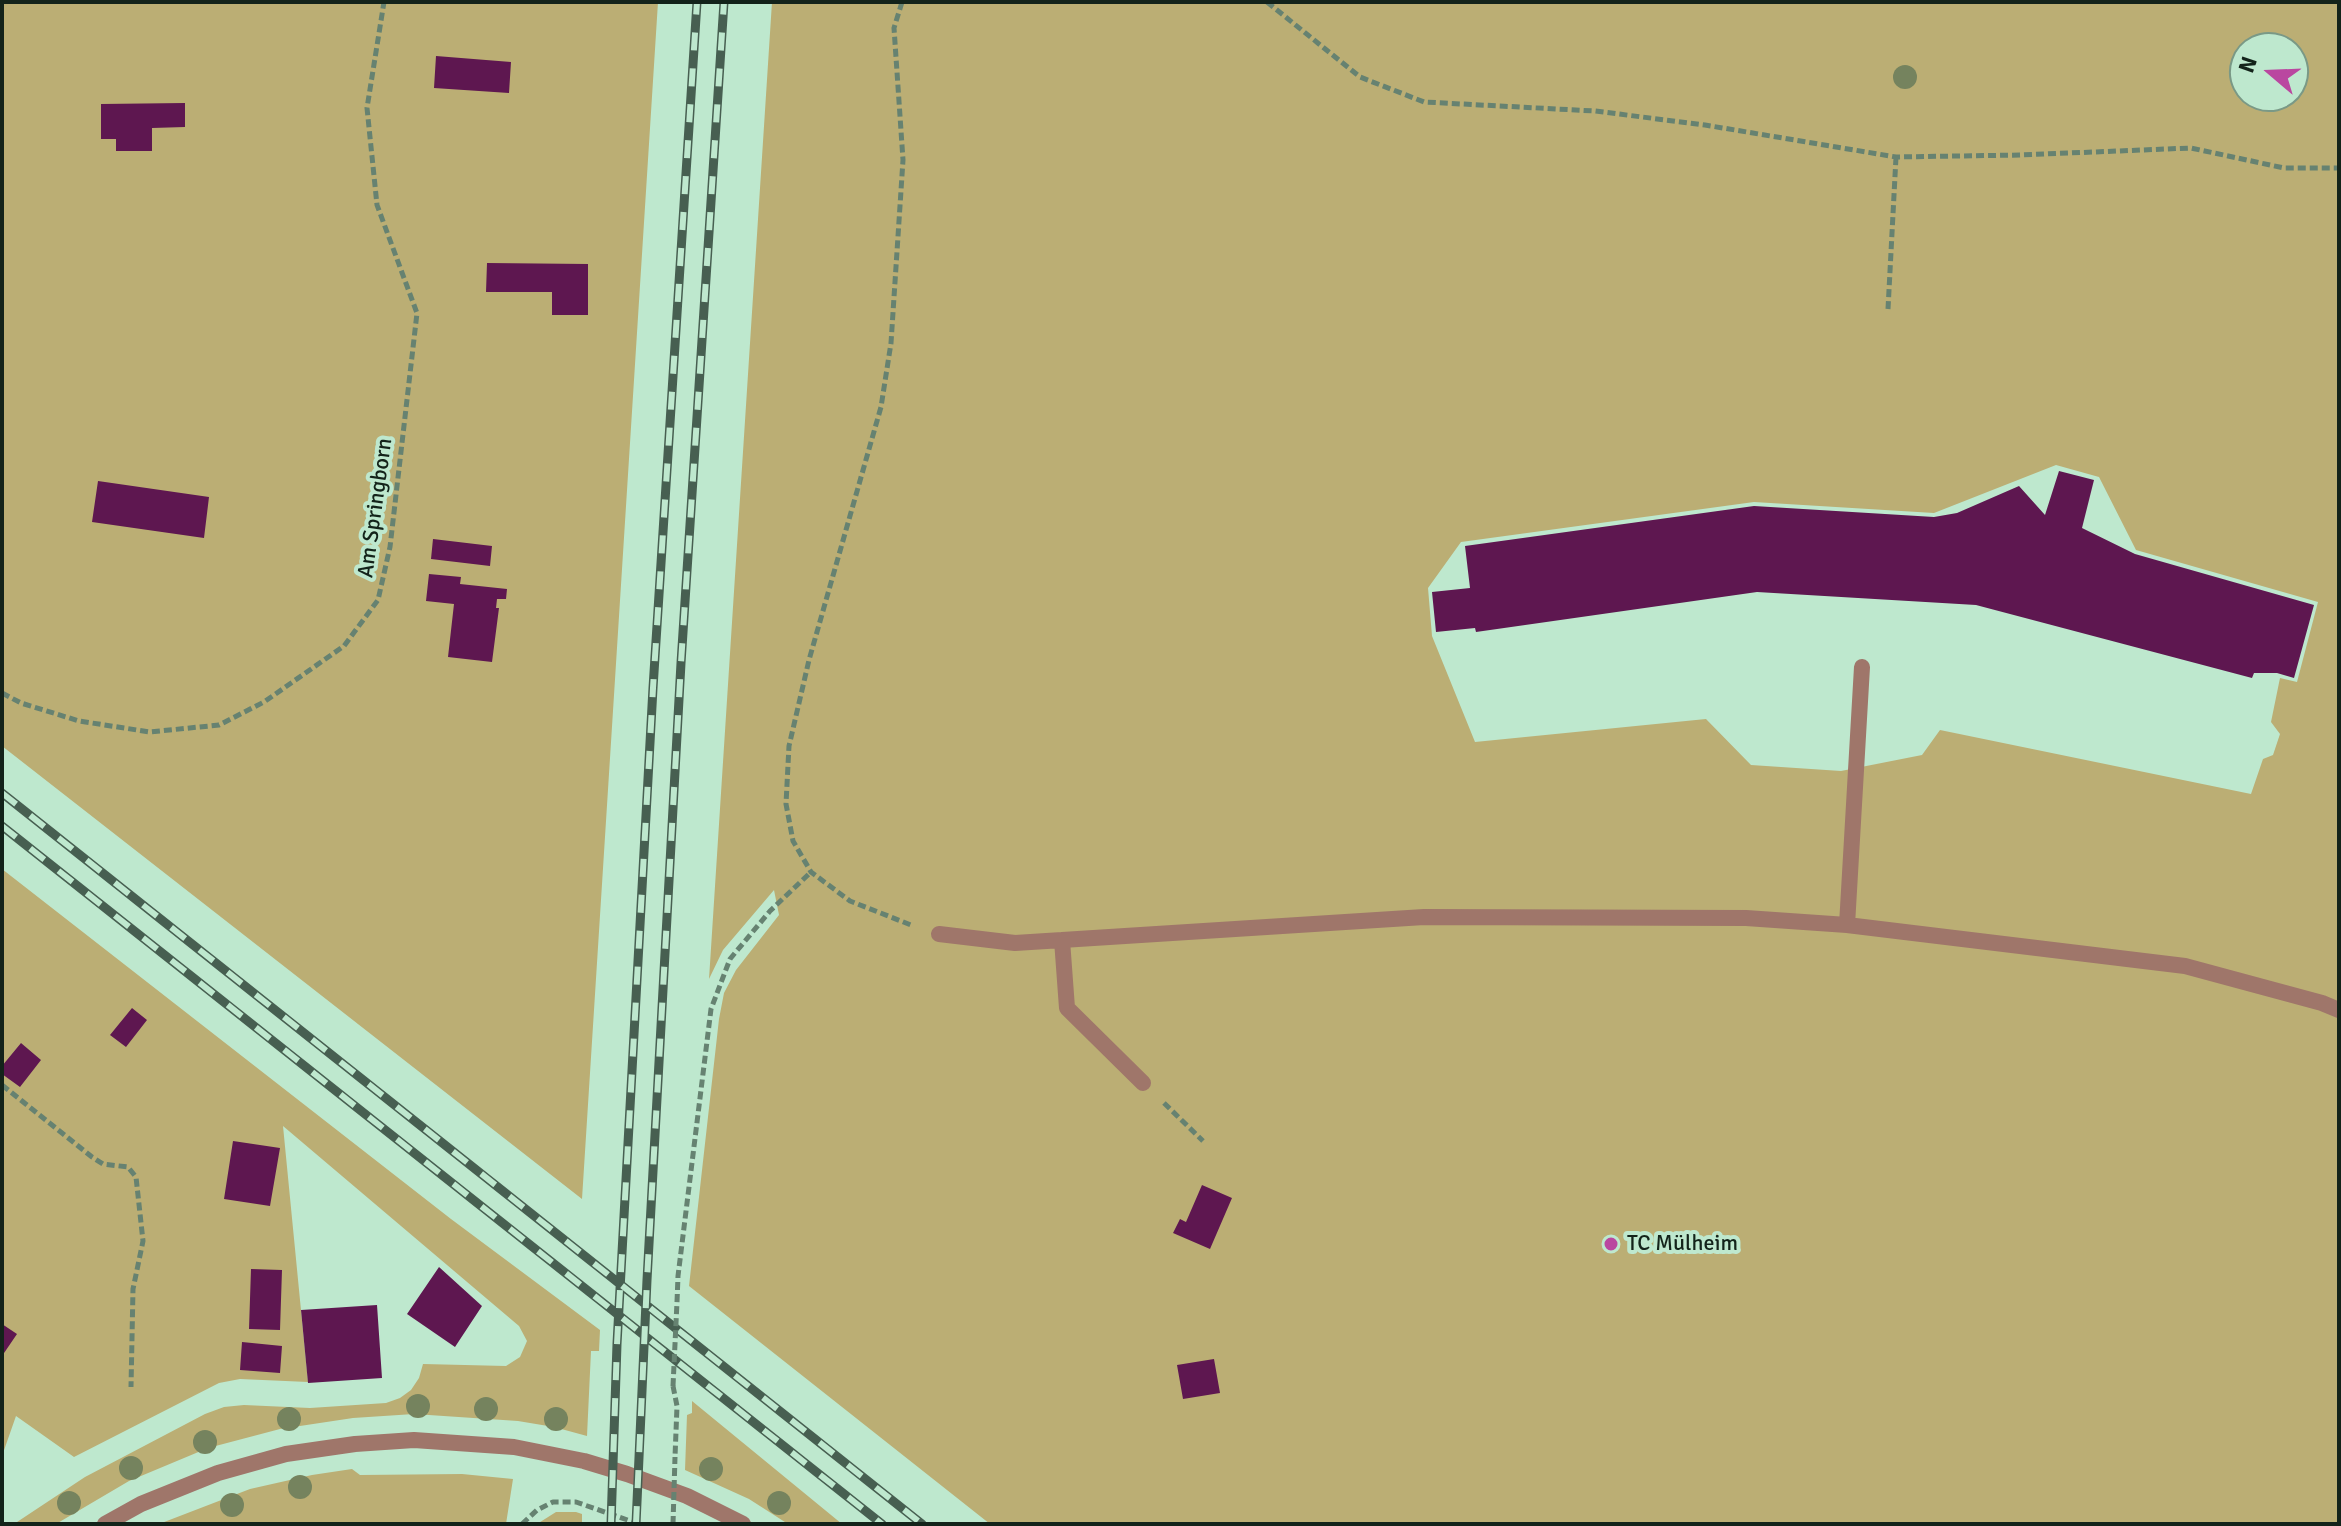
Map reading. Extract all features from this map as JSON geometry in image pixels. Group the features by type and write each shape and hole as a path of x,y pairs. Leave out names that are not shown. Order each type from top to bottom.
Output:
{"street":[{"path":"1847,925 1862,667"},
{"path":"939,934 1015,943 1424,917 1746,918 1847,925 2185,966 2339,1010"},
{"path":"1062,940 1067,1008 1143,1083"},
{"path":"105,1524 141,1504 218,1473 286,1454 355,1444 414,1440 514,1447 584,1461 687,1496 743,1524"}],"path":[{"name":"Am Springborn","path":"2,693 21,703 79,721 150,732 219,725 264,702 344,646 378,600 390,547 417,313 377,205 368,122 367,108 384,2"},
{"path":"902,2 894,28 903,160 891,343 881,407 809,660 789,746 786,804 793,841 811,872 850,901 894,920 939,934"},
{"path":"1267,2 1360,77 1424,102 1595,111 1705,125 1896,157 2191,148 2284,168 2339,168"},
{"path":"1888,309 1896,157"},
{"path":"673,1524 677,1406 673,1386 678,1276 711,1009 730,959 770,911 811,872"},
{"path":"1143,1083 1203,1141"},
{"path":"2,1085 92,1157 103,1164 128,1167 136,1177 143,1241 133,1289 131,1387"},
{"path":"522,1524 537,1510 553,1502 576,1502 639,1524"}],"shaded area":[{"path":"2,2 658,2 582,1199 2,746"},
{"path":"772,2 2339,2 2339,1524 990,1524 689,1286 724,993 736,970 779,915 774,890 723,950 709,979","holes":["2056,465 2099,477 2136,550 2318,602 2297,682 2280,678 2271,722 2280,734 2273,755 2263,759 2251,794 1940,730 1922,755 1841,771 1751,765 1706,719 1475,742 1432,636 1428,588 1461,542 1754,502 1934,513"]},
{"path":"2,869 451,1219 600,1330 599,1351 591,1351 587,1436 518,1421 414,1414 353,1418 280,1429 208,1448 129,1481 56,1524 14,1524 85,1477 224,1407 310,1408 386,1403 411,1390 423,1364 506,1366 520,1357 527,1341 519,1326 283,1126 308,1382 240,1379 219,1383 74,1457 16,1416 2,1456"},
{"path":"692,1401 842,1524 788,1524 749,1499 685,1470 687,1415 692,1413"},
{"path":"352,1469 360,1475 462,1474 513,1479 506,1524 159,1524 250,1489"},
{"path":"556,1512 582,1514 582,1524 537,1524"}],"building":[{"path":"436,56 511,62 509,93 434,88"},
{"path":"185,103 185,127 152,128 152,151 116,151 116,139 101,139 101,104"},
{"path":"487,263 588,264 588,315 552,315 552,292 486,292"},
{"path":"2059,471 2094,480 2082,528 2135,554 2314,605 2294,678 2277,673 2254,673 2252,678 1976,605 1757,592 1476,632 1475,628 1436,632 1432,592 1470,588 1465,546 1754,506 1934,517 1957,513 2019,486 2045,515"},
{"path":"98,481 209,497 204,538 92,522"},
{"path":"433,539 492,546 490,566 431,559"},
{"path":"429,574 461,577 460,584 507,589 506,599 497,599 496,608 499,608 492,662 448,657 454,604 426,601"},
{"path":"132,1008 147,1020 126,1047 110,1035"},
{"path":"21,1043 41,1060 20,1087 2,1074 2,1066"},
{"path":"233,1141 280,1148 270,1206 224,1199"},
{"path":"1202,1185 1232,1198 1210,1249 1173,1233 1180,1219 1186,1222"},
{"path":"439,1267 482,1306 455,1347 407,1314"},
{"path":"251,1269 282,1270 280,1330 249,1329"},
{"path":"377,1305 382,1378 308,1383 301,1310"},
{"path":"2,1324 17,1334 2,1356"},
{"path":"242,1342 282,1346 280,1373 240,1370"},
{"path":"1214,1359 1220,1393 1183,1399 1177,1365"}],"railway":[{"path":"611,1524 617,1344 653,688 697,2"},
{"path":"636,1524 681,663 724,2"},
{"path":"2,793 922,1524"},
{"path":"2,826 882,1524"}],"place":[{"name":"TC Mülheim","path":"1611,1244"}]}
